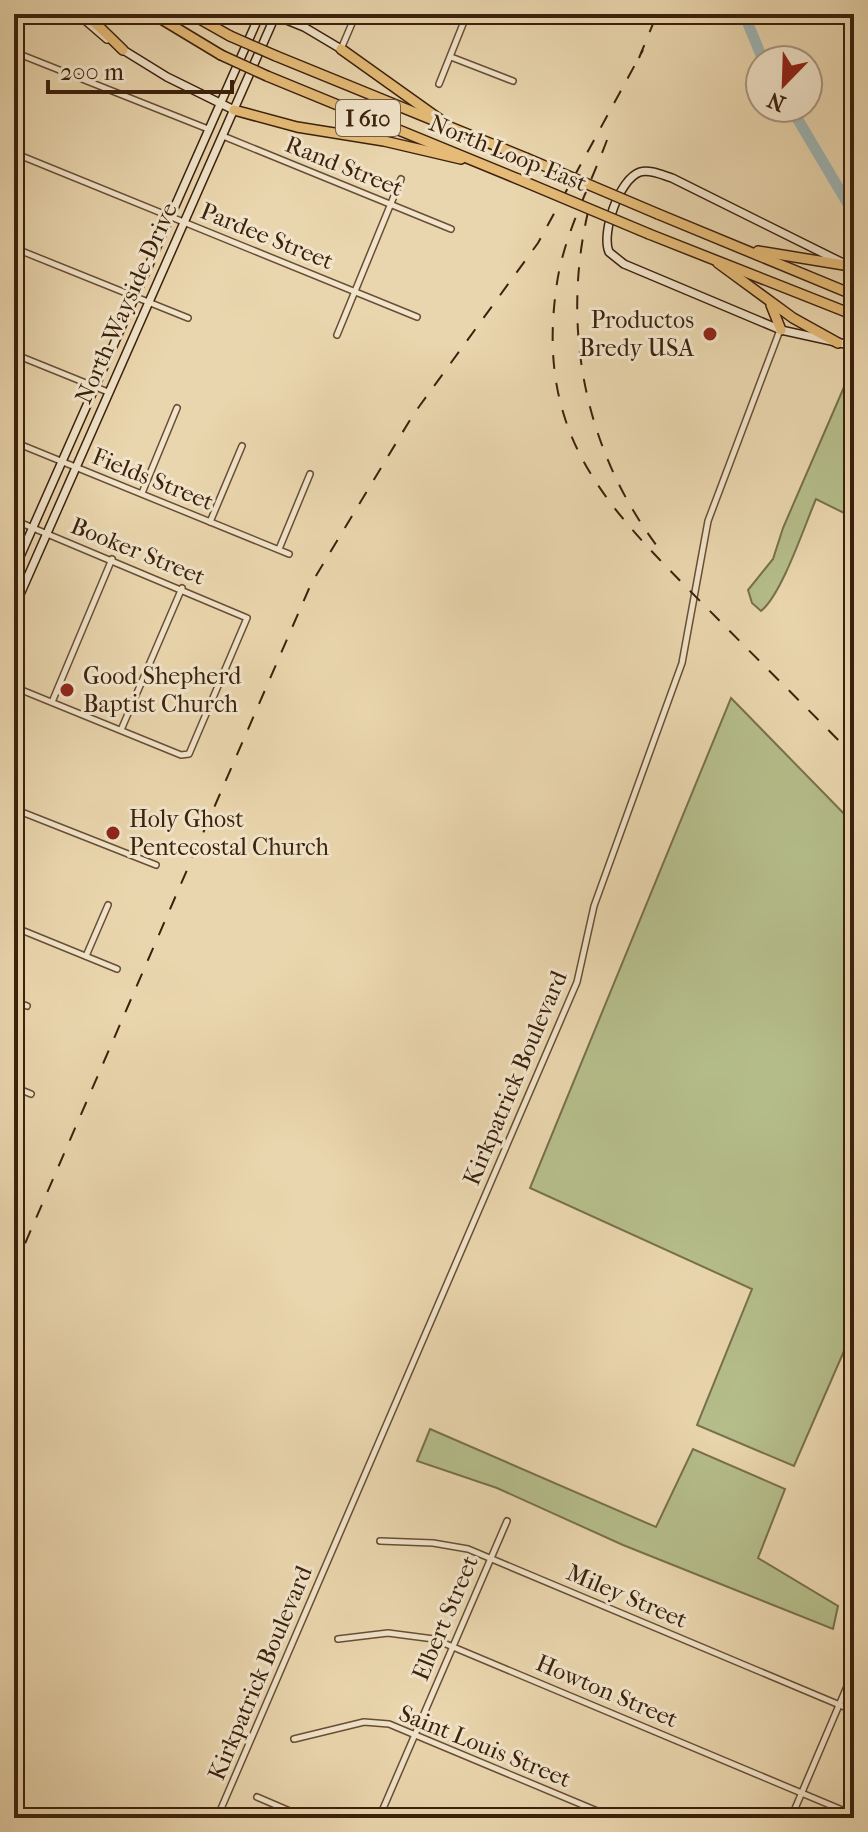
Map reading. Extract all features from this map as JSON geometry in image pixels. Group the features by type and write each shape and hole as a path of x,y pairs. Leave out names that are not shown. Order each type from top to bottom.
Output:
{"highway":[{"path":"86,14 123,50"},
{"name":"North Loop East","path":"153,14 221,55 267,76 854,315"},
{"name":"North Loop East","path":"191,14 230,36 276,56 854,295"},
{"path":"341,49 452,127"},
{"path":"234,110 297,127 384,141 448,159 470,159"},
{"path":"738,247 852,266"},
{"path":"708,255 766,299 838,343"},
{"path":"766,299 775,310 781,330"}],"main road":[{"path":"78,14 123,50 167,77 234,110"},
{"name":"North Wayside Drive","path":"14,570 260,14"},
{"path":"274,14 341,49"},
{"name":"North Wayside Drive","path":"15,602 223,136 274,14"},
{"path":"852,266 672,178 647,171 629,178 606,230 605,241 613,256 781,330 854,346"}],"street":[{"path":"341,49 356,14"},
{"path":"439,84 467,14"},
{"path":"14,52 208,129"},
{"path":"451,57 513,81"},
{"name":"Rand Street","path":"223,136 451,229"},
{"name":"Pardee Street","path":"14,153 417,317"},
{"path":"337,335 401,179"},
{"path":"14,248 188,318"},
{"name":"Kirkpatrick Boulevard","path":"217,1818 577,982 594,906 682,663 708,521 781,330"},
{"path":"14,354 108,392"},
{"path":"142,493 177,408"},
{"name":"Fields Street","path":"14,442 289,554"},
{"path":"210,522 242,446"},
{"path":"279,549 310,474"},
{"name":"Booker Street","path":"14,520 182,588 247,618 189,754 181,755 120,731"},
{"path":"52,702 112,559"},
{"path":"14,687 120,731 182,588"},
{"path":"14,809 156,865"},
{"path":"86,956 108,905"},
{"path":"14,927 117,969"},
{"path":"14,1001 27,1006"},
{"path":"14,1087 31,1094"},
{"name":"Elbert Street","path":"379,1818 507,1521"},
{"name":"Miley Street","path":"380,1541 442,1544 490,1558 854,1711"},
{"name":"Howton Street","path":"338,1639 410,1634 452,1645 854,1815"},
{"path":"791,1818 854,1670"},
{"name":"Saint Louis Street","path":"294,1739 364,1722 389,1724 614,1818"},
{"path":"257,1797 306,1818"}],"green space":[{"path":"854,364 854,518 816,499 777,590 761,611 752,603 748,590 773,559 783,528"},
{"path":"731,698 854,824 854,1328 794,1466 697,1425 752,1289 530,1188"},
{"path":"430,1429 656,1527 693,1449 785,1489 758,1558 838,1606 833,1629 623,1545 497,1488 417,1461"}],"waterway":[{"path":"744,14 756,44"},
{"path":"801,124 854,214"}],"railway":[{"path":"639,58 657,14"},
{"path":"14,1269 311,584 413,415 538,243 643,50"},
{"path":"607,140 570,233 556,290 553,342 557,388 569,429 586,467 638,536 854,756"},
{"path":"588,212 580,256 577,300 585,387 596,429 612,470 632,509 657,546"}],"place":[{"name":"Productos Bredy USA","path":"710,334"},
{"name":"Good Shepherd Baptist Church","path":"67,690"},
{"name":"Holy Ghost Pentecostal Church","path":"113,833"}]}
